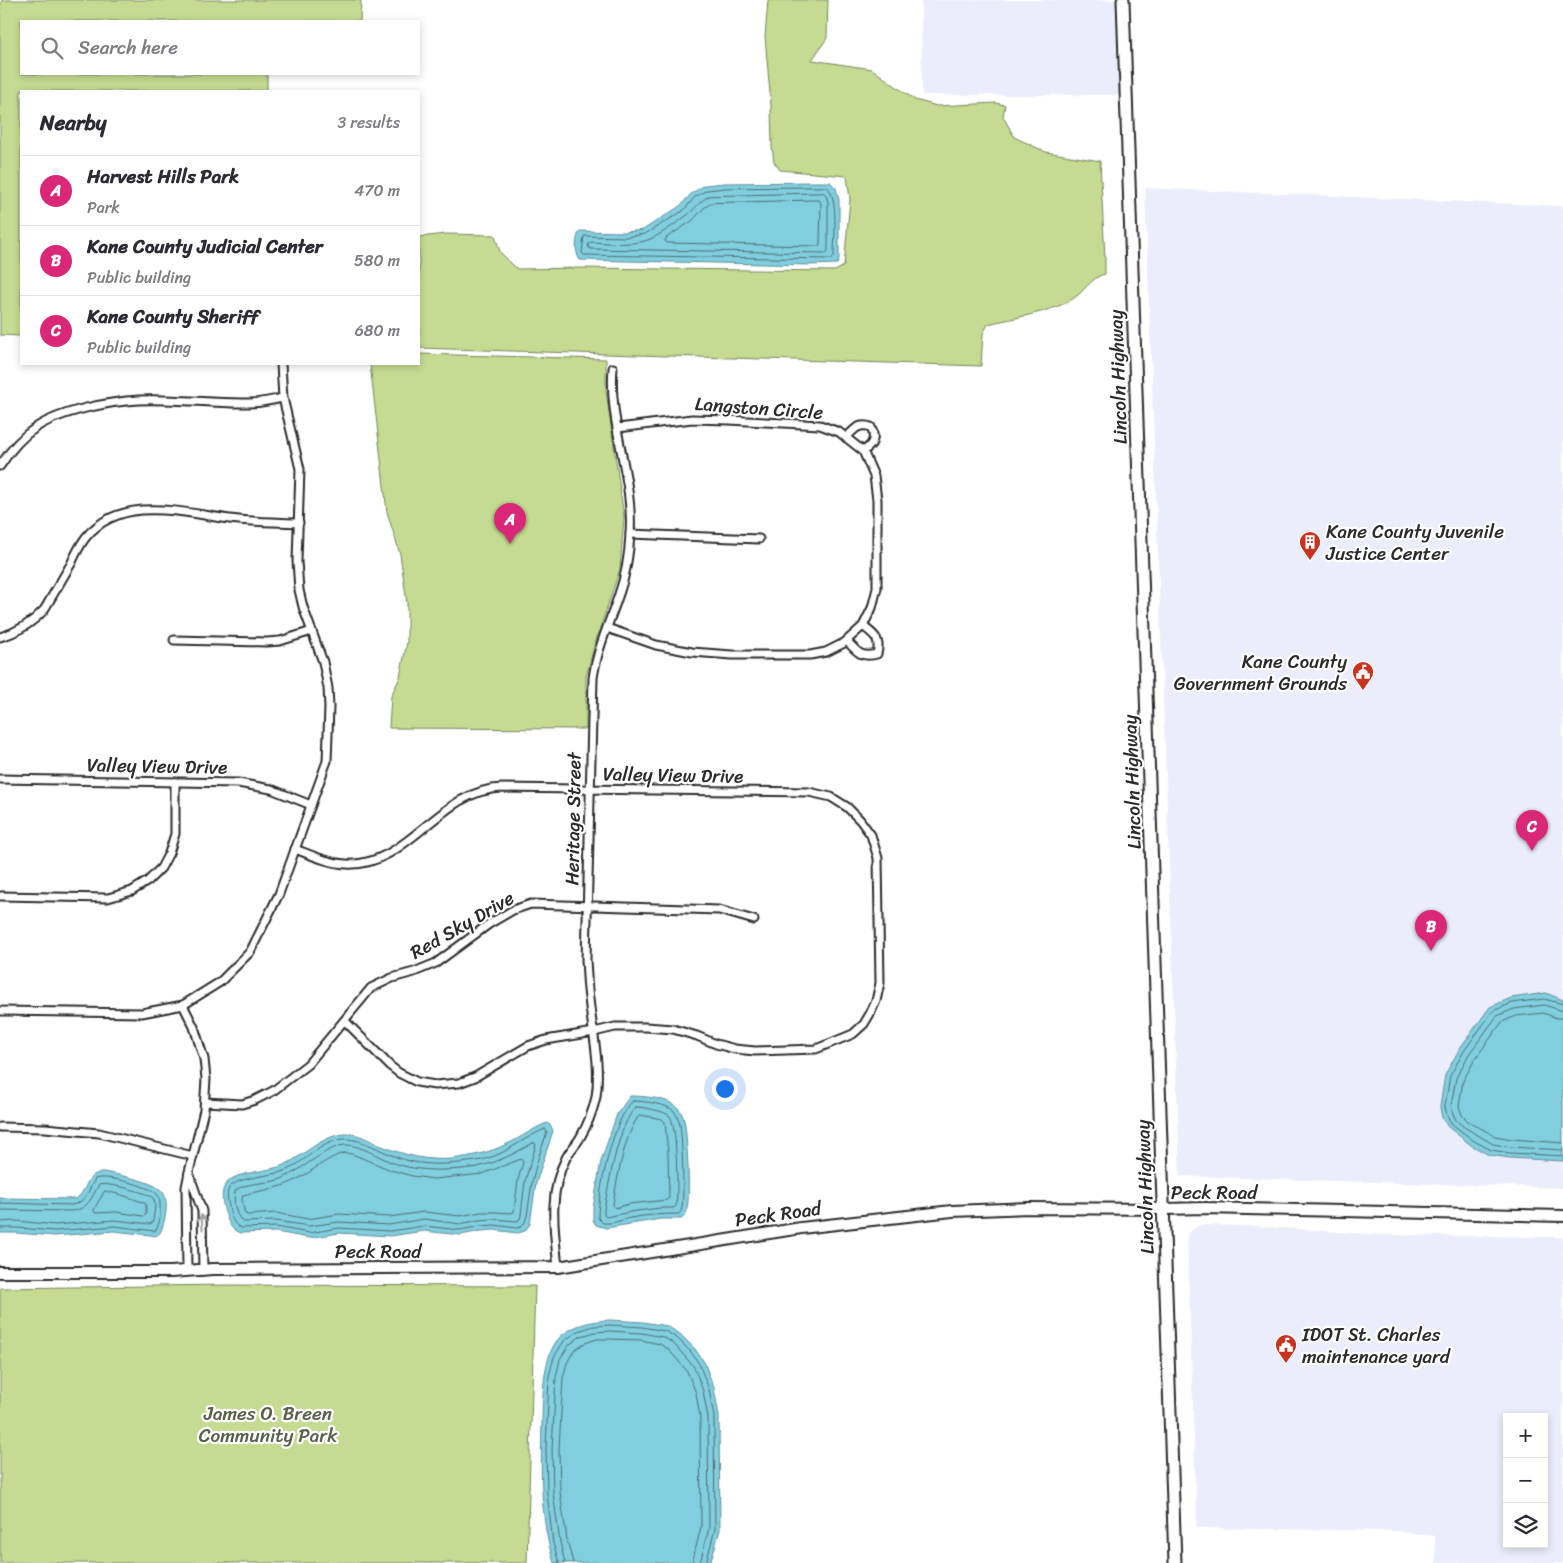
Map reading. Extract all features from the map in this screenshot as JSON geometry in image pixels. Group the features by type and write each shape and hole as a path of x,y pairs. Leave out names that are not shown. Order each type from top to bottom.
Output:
{"main road":[{"name":"Lincoln Highway","path":"1123,0 1175,1563"}],"street":[{"path":"0,1011 142,1012 183,1005 220,982 250,952 279,894 327,761 329,707 326,675 301,598 298,581 300,468 283,398 281,365"},
{"name":"Heritage Street","path":"558,1267 552,1218 557,1179 566,1157 581,1137 590,1118 595,1099 597,1075 586,960 593,678 597,658 626,570 630,534 628,494 612,390 613,368"},
{"path":"0,466 7,455 34,428 43,422 68,413 114,402 139,400 249,403 283,398"},
{"name":"Langston Circle","path":"607,628 656,645 692,652 810,655 826,652 847,640 863,626 872,608 877,588 877,500 874,476 863,451 839,432 820,425 692,419 618,428"},
{"path":"846,438 857,427 864,425 871,427 874,441 863,451"},
{"path":"0,636 24,628 37,618 44,610 86,538 97,527 117,515 132,511 185,511 242,520 299,524"},
{"path":"630,534 759,539"},
{"path":"847,640 858,652 867,656 877,654 879,647 876,637 863,626"},
{"path":"174,640 267,642 280,641 312,631"},
{"name":"Valley View Drive","path":"0,779 216,782 254,785 271,789 311,805"},
{"path":"0,896 108,898 132,891 148,881 161,868 169,853 175,834 175,782"},
{"name":"Valley View Drive","path":"294,849 332,862 363,864 390,854 451,806 469,796 478,792 502,788 809,792 831,798 847,807 871,835 876,847 879,872 880,932 880,983 876,1000 864,1024 853,1034 816,1049 755,1051 735,1049 673,1029 646,1026 615,1027 546,1040 528,1046 475,1077 459,1083 436,1085 417,1082 399,1074 344,1021"},
{"name":"Red Sky Drive","path":"205,1102 242,1104 273,1092 308,1064 371,988 392,978 436,963 489,924 513,910 531,904 719,910 754,920"},
{"path":"183,1005 194,1027 204,1059 206,1079 205,1102 188,1172 186,1204 187,1271"},
{"path":"0,1127 45,1128 99,1133 193,1156"},
{"path":"188,1172 202,1211 203,1271"},
{"name":"Peck Road","path":"0,1272 171,1272 223,1269 558,1267 801,1228 952,1210 1028,1208 1164,1210 1206,1208 1563,1216"}],"shaded area":[{"path":"921,0 1120,0 1122,95 922,95"},
{"name":"Kane County Government Grounds","path":"1145,188 1563,206 1563,1188 1180,1176"},
{"path":"1199,1225 1255,1226 1383,1235 1563,1237 1563,1563 1436,1563 1435,1536 1394,1531 1197,1528 1187,1234"}],"green space":[{"path":"2,0 361,0 360,20 20,20 20,75 267,75 267,90 20,90 20,336 0,335 0,5"},
{"path":"768,0 828,0 827,38 812,60 872,69 915,100 937,106 996,103 1005,105 1003,116 1014,137 1046,152 1100,161 1105,274 1096,278 1076,297 1062,305 1031,315 988,324 983,334 981,366 420,348 420,237 446,234 495,235 500,252 517,269 835,271 844,266 850,199 847,176 780,170 774,162 765,37"},
{"path":"420,354 606,359 606,391 624,517 620,569 595,643 586,677 586,729 389,728 391,696 400,677 407,642 407,603 400,554 387,512 370,365 420,365"},
{"name":"James O. Breen Community Park","path":"227,1285 535,1286 527,1563 0,1563 0,1288"}],"water":[{"path":"830,182 836,188 839,200 839,259 837,264 580,260 577,254 576,242 580,231 625,232 643,230 680,206 692,193 705,185 724,183"},
{"path":"1546,993 1563,1000 1563,1161 1489,1155 1471,1145 1448,1127 1442,1118 1440,1107 1445,1075 1460,1048 1490,1007 1511,998"},
{"path":"630,1096 649,1097 669,1102 678,1108 682,1114 688,1157 687,1207 684,1217 681,1219 661,1219 606,1228 596,1225 593,1220 593,1208 601,1161 617,1114"},
{"path":"547,1123 553,1131 536,1183 530,1224 525,1231 518,1233 494,1230 461,1235 424,1231 390,1236 339,1233 309,1238 276,1232 240,1233 231,1227 224,1209 223,1191 229,1181 240,1175 272,1169 286,1164 331,1137 351,1134 406,1154 432,1159 452,1159 494,1150"},
{"path":"104,1172 137,1179 160,1189 164,1194 166,1208 165,1219 160,1233 156,1236 114,1231 55,1236 0,1233 0,1198 76,1199 93,1176"},
{"path":"610,1320 667,1326 680,1334 695,1349 704,1362 714,1388 719,1416 720,1530 710,1563 554,1563 549,1546 542,1492 543,1399 547,1364 555,1344 566,1332 584,1324"}],"place":[{"name":"Harvest Hills Park","path":"510,544"},
{"name":"Kane County Juvenile Justice Center","path":"1310,561"},
{"name":"Kane County Government Grounds","path":"1363,691"},
{"name":"Kane County Sheriff","path":"1532,851"},
{"name":"Kane County Judicial Center","path":"1431,951"},
{"name":"IDOT St. Charles maintenance yard","path":"1286,1364"}]}
